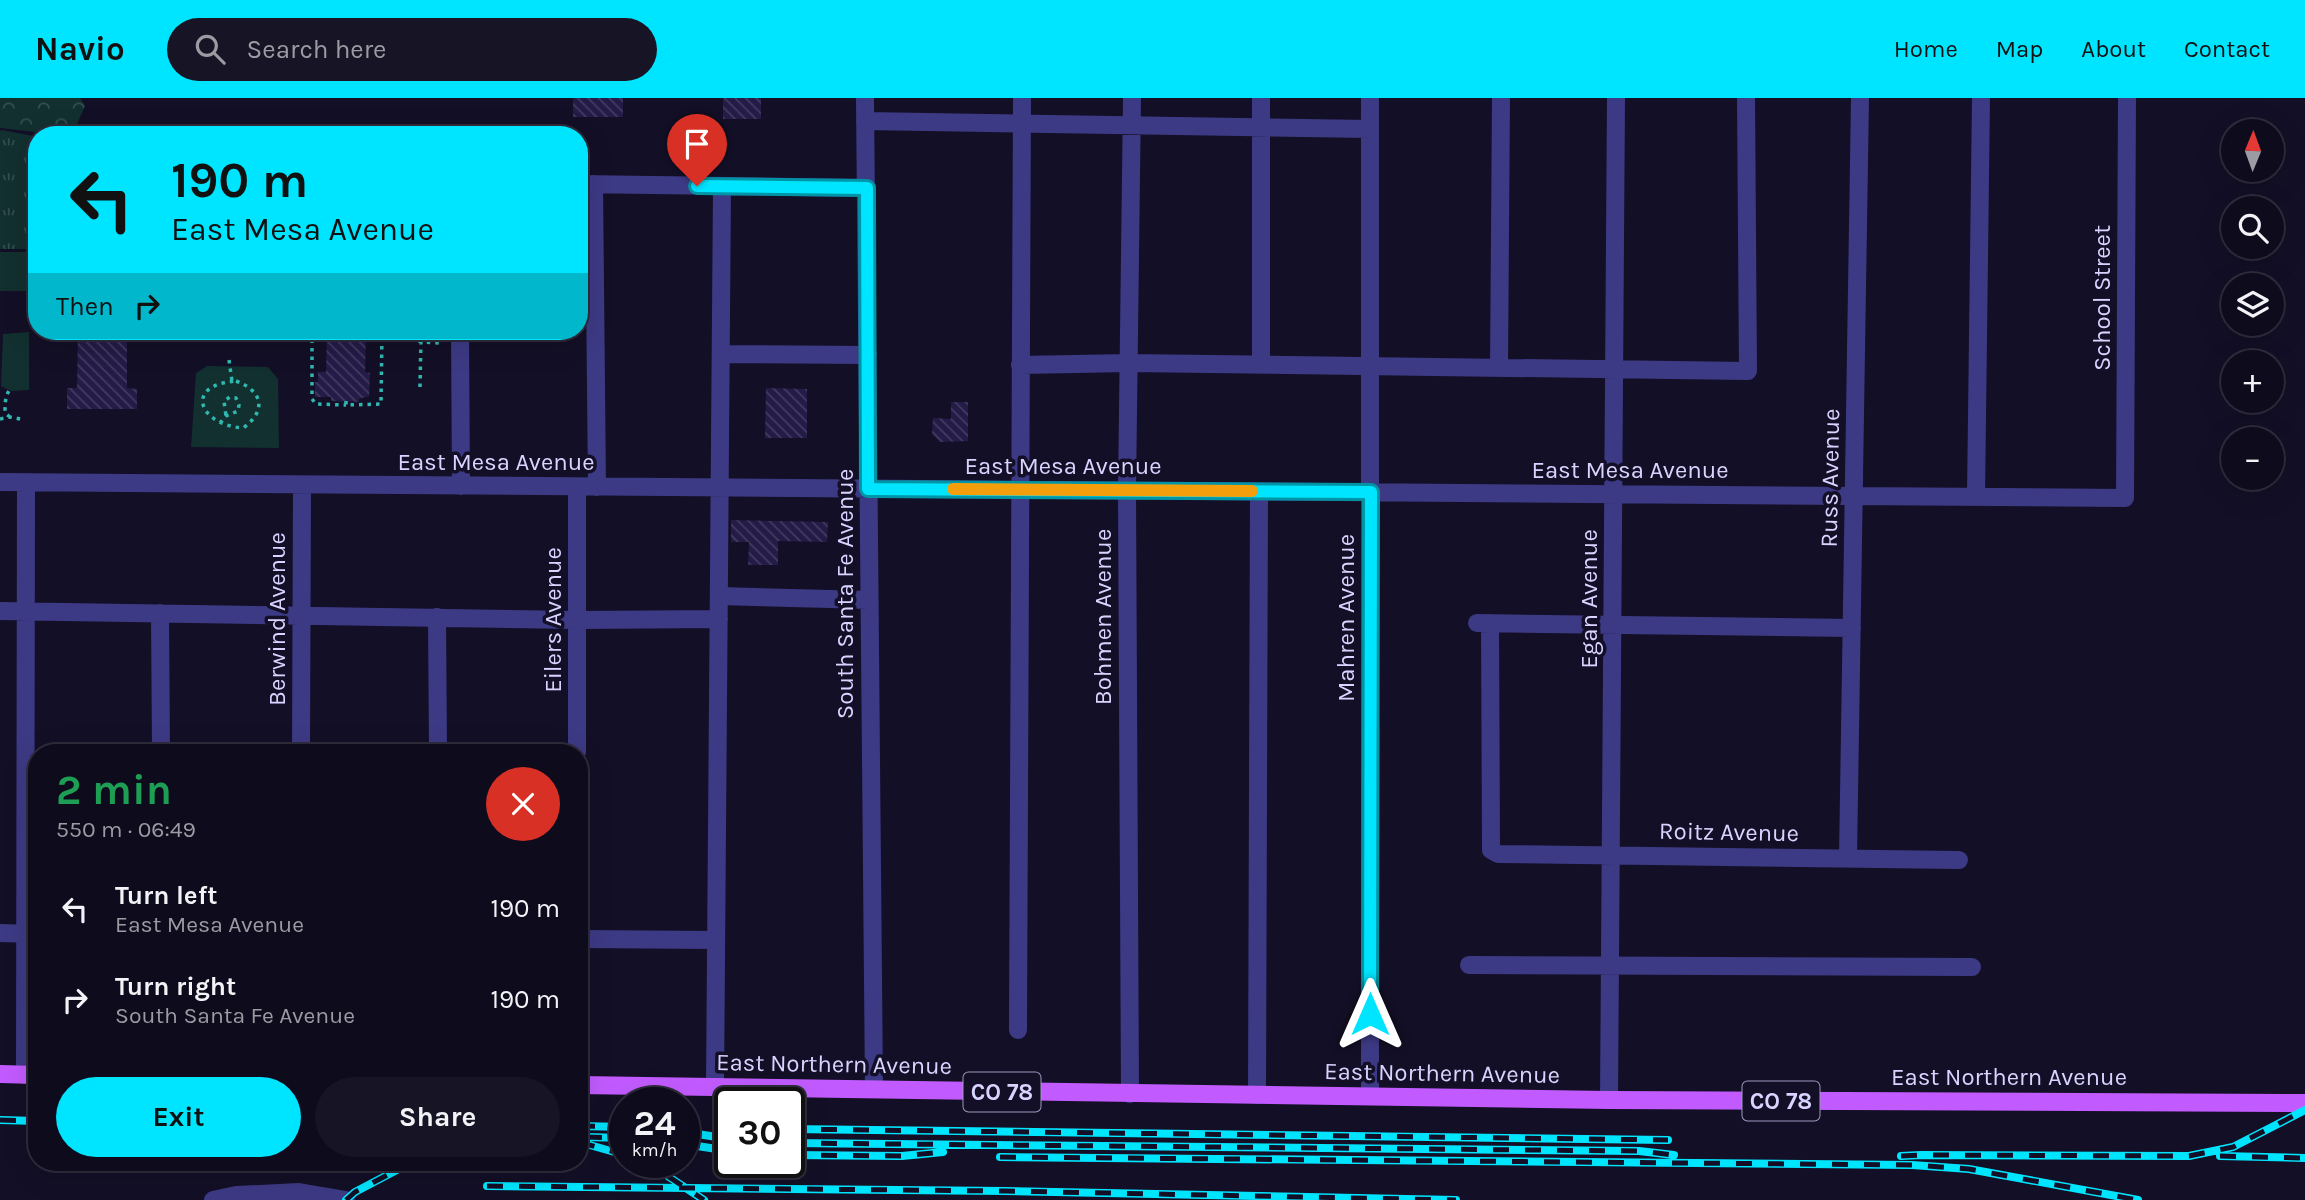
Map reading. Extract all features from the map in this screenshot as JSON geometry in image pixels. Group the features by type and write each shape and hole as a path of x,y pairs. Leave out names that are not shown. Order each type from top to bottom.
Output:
{"main road":[{"path":"0,1074 28,1075"},
{"name":"East Northern Avenue","path":"588,1084 715,1087"},
{"name":"East Northern Avenue","path":"805,1088 1609,1100 2305,1103"}],"street":[{"name":"South Santa Fe Avenue","path":"865,98 874,1089"},
{"path":"1018,1030 1022,98"},
{"name":"Bohmen Avenue","path":"1130,1094 1128,490 1132,98"},
{"path":"1261,98 1261,365"},
{"name":"Mahren Avenue","path":"1370,98 1370,1096"},
{"path":"1499,368 1501,98"},
{"name":"Egan Avenue","path":"1609,1100 1616,98"},
{"path":"1020,365 1129,363 1748,371 1746,98"},
{"name":"Russ Avenue","path":"1848,858 1860,98"},
{"path":"1976,497 1981,98"},
{"name":"School Street","path":"2125,498 2127,98"},
{"path":"865,121 1370,129"},
{"path":"588,184 867,188"},
{"path":"715,1087 722,186"},
{"path":"588,214 597,487"},
{"path":"460,340 461,486"},
{"path":"721,354 868,355"},
{"name":"East Mesa Avenue","path":"0,482 2125,498"},
{"path":"26,483 28,744"},
{"name":"Berwind Avenue","path":"301,744 302,485"},
{"name":"Eilers Avenue","path":"577,486 577,744"},
{"path":"1257,1095 1259,492"},
{"path":"719,596 869,600"},
{"path":"0,611 577,620 719,619"},
{"path":"160,613 161,744"},
{"path":"438,617 438,744"},
{"name":"Roitz Avenue","path":"1613,625 1483,623 1491,850 1498,854 1959,860"},
{"path":"1613,625 1852,628"},
{"path":"0,933 28,934"},
{"path":"588,939 716,940"},
{"path":"1469,965 1972,967"},
{"path":"213,1200 236,1195 299,1192 346,1200"}],"path":[{"path":"312,340 312,399 316,404 381,404 382,340"},
{"path":"420,387 421,340 441,343"},
{"path":"229,360 232,381"},
{"path":"232,381 242,383 257,395 258,412 243,428 220,423 214,421 204,410 203,395 213,386 232,381"},
{"path":"10,417 5,413 5,404 11,388"},
{"path":"220,423 226,416 238,411 236,398 230,397 225,401 226,416"},
{"path":"0,419 10,417 25,420"}],"green space":[{"path":"0,98 80,98 85,106 76,126 28,126 28,131 0,128"},
{"path":"0,131 28,135 28,249 0,249"},
{"path":"0,252 28,252 28,291 0,291"},
{"path":"28,332 29,390 11,391 1,386 3,334"},
{"path":"207,366 268,367 278,379 279,448 191,447 196,373"}],"building":[{"path":"573,98 623,98 623,117 573,117"},
{"path":"723,98 761,98 761,119 723,119"},
{"path":"78,340 127,340 127,388 137,389 137,409 67,409 67,388 77,388"},
{"path":"327,340 366,340 365,372 370,373 369,396 359,399 359,402 331,401 331,397 315,397 318,372 326,372"},
{"path":"766,388 807,389 807,438 765,438"},
{"path":"951,402 968,402 968,441 940,442 932,434 933,418 951,419"},
{"path":"731,520 828,522 827,542 778,541 778,565 748,565 749,542 731,542"}],"railway":[{"path":"1901,1156 2189,1156 2233,1147 2305,1110"},
{"path":"0,1120 28,1121"},
{"path":"588,1126 609,1127"},
{"path":"805,1129 1668,1140"},
{"path":"700,1134 714,1137"},
{"path":"588,1137 609,1138"},
{"path":"805,1143 1639,1151 1674,1155"},
{"path":"588,1145 609,1150"},
{"path":"700,1146 714,1149"},
{"path":"805,1155 902,1156 943,1152"},
{"path":"2220,1156 2305,1158"},
{"path":"1000,1157 1912,1165 1969,1169 2138,1200"},
{"path":"346,1200 355,1192 395,1171"},
{"path":"671,1178 704,1200"},
{"path":"487,1186 1005,1191 1456,1200"}],"slow traffic":[{"path":"953,489 1252,491"}],"route":[{"path":"697,186 867,188 868,489 1371,492 1370,1014"}]}
